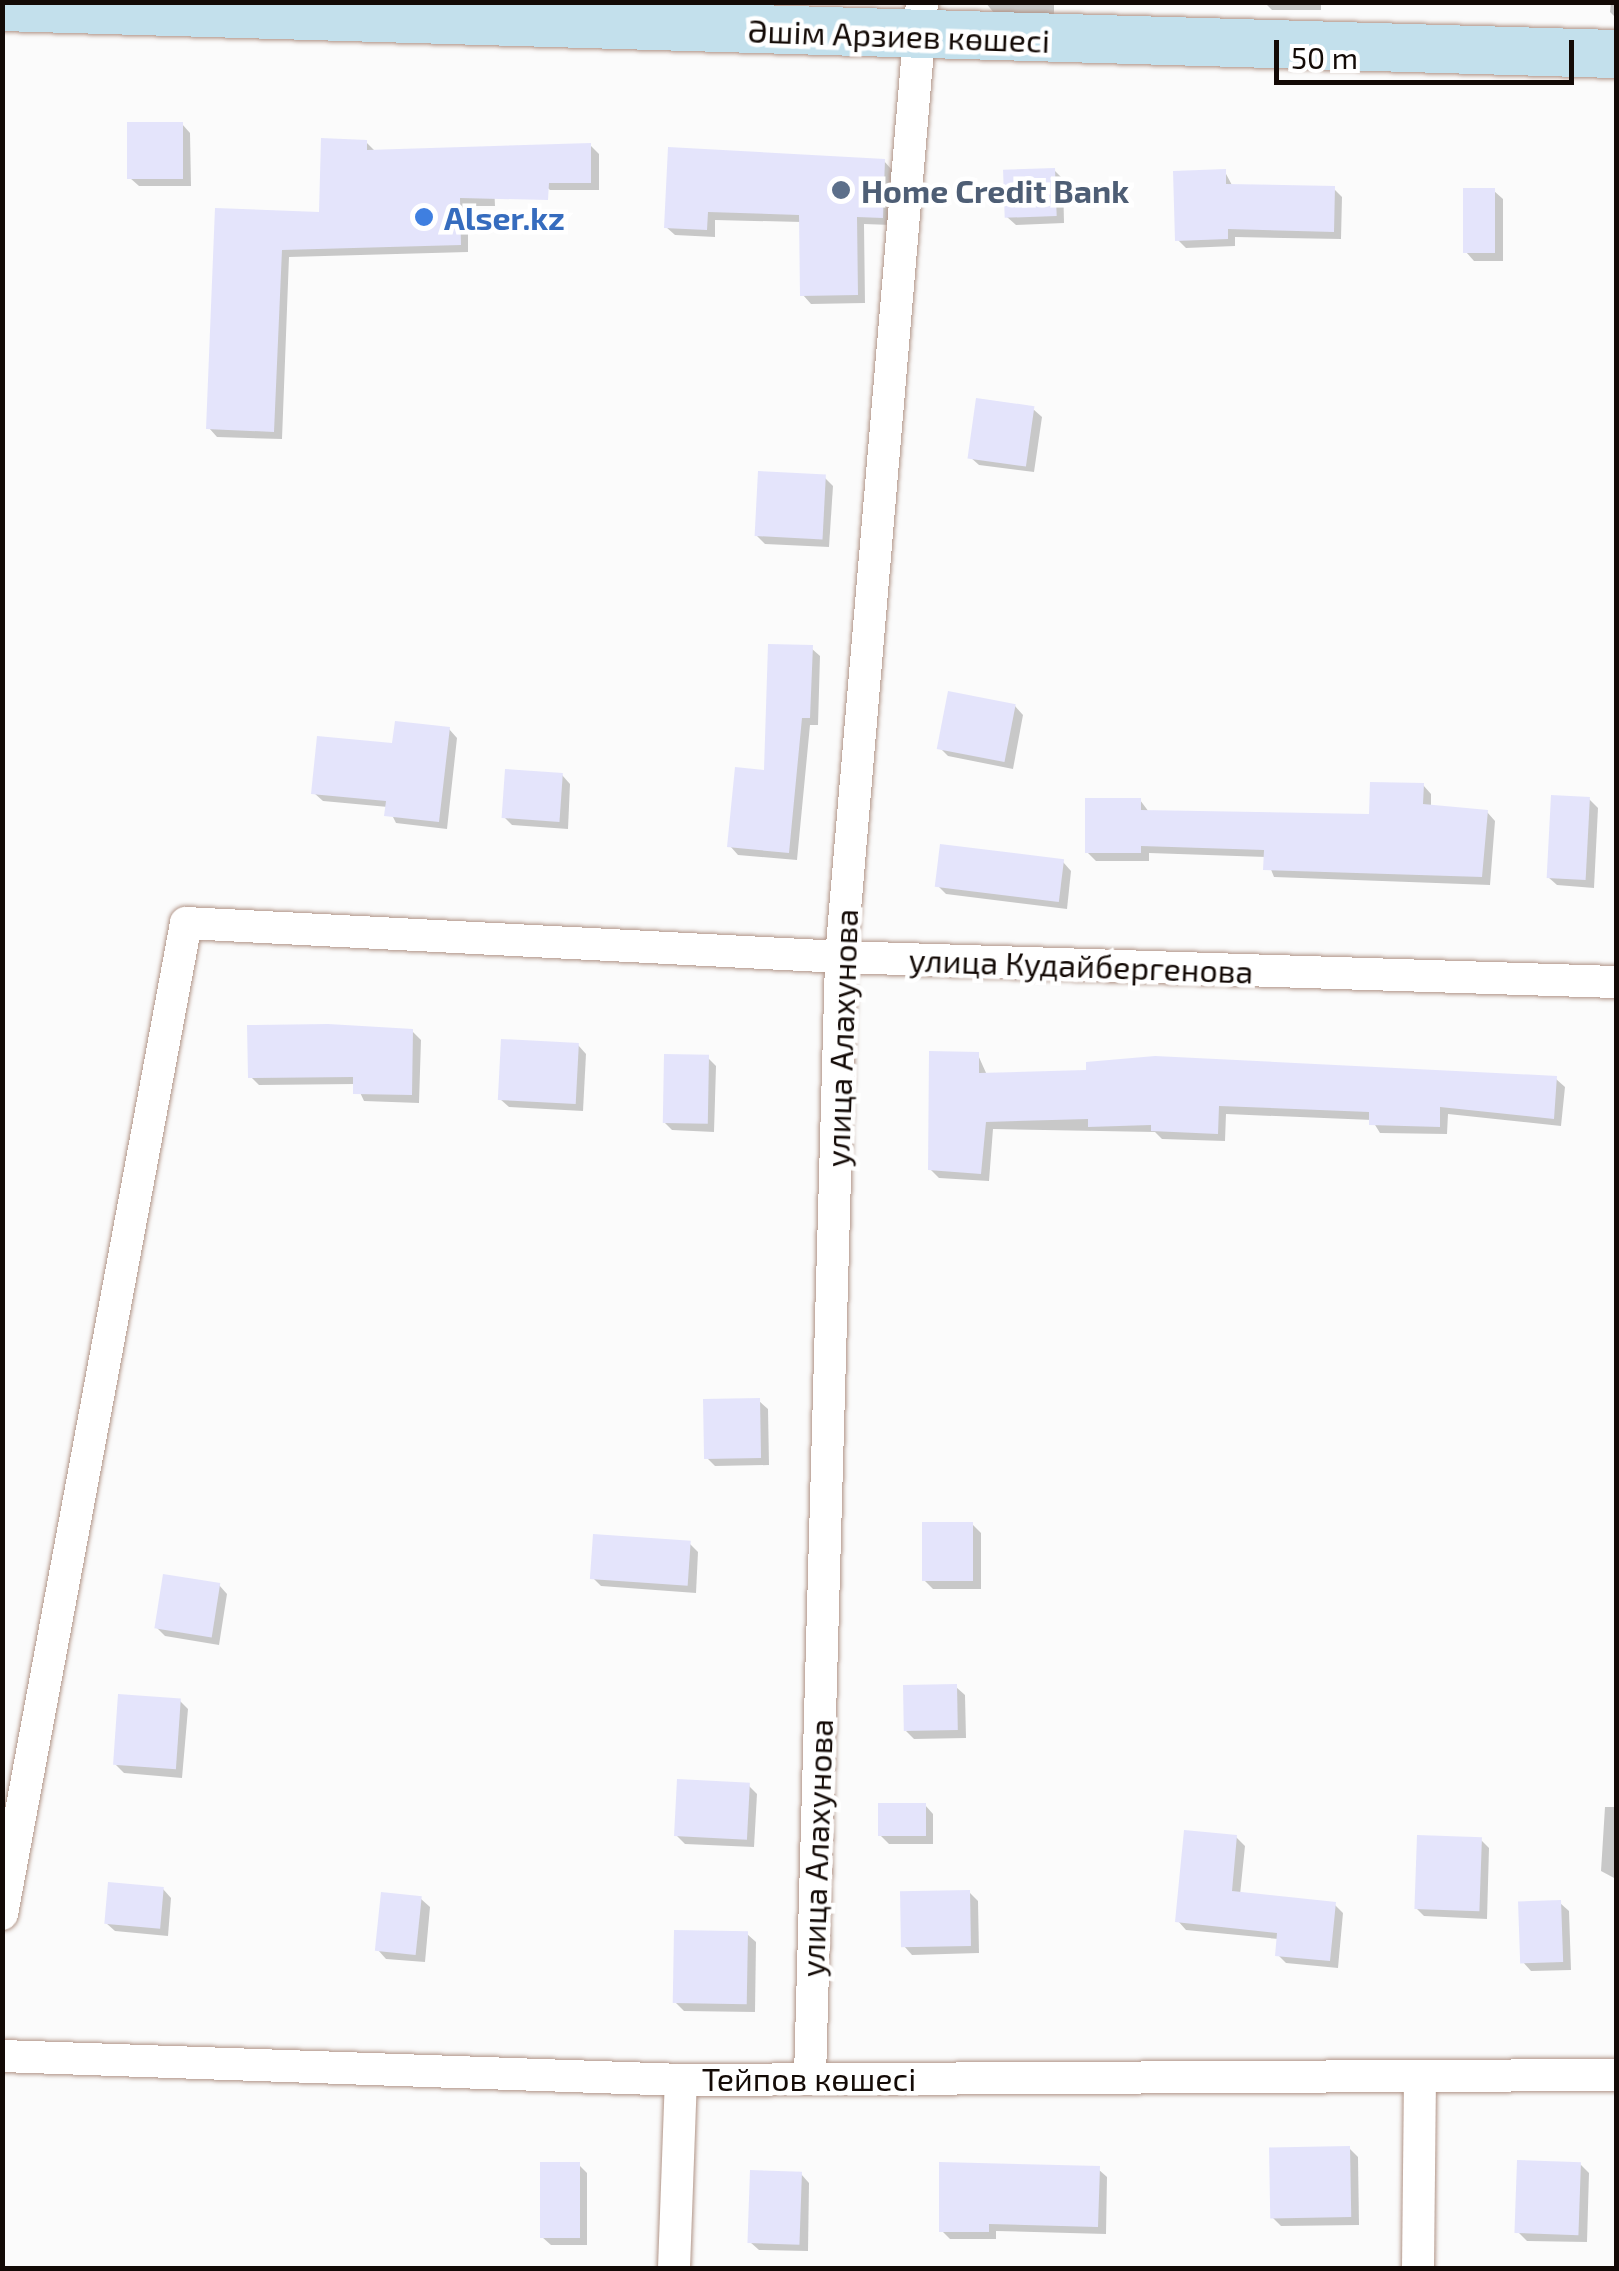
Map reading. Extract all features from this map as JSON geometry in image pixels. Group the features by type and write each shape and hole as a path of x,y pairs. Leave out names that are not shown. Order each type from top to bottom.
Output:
{"main road":[{"name":"Әшім Арзиев көшесі","path":"2,7 920,19 1616,54"}],"street":[{"name":"улица Алахунова","path":"810,2077 841,958 920,19"},
{"name":"улица Кудайбергенова","path":"2,1914 186,923 841,958 1616,982"},
{"name":"Тейпов көшесі","path":"2,2056 681,2080 1420,2080 1616,2076"},
{"path":"674,2268 681,2080"},
{"path":"1418,2268 1420,2080"}],"building":[{"path":"127,122 183,122 183,179 127,179"},
{"path":"321,138 367,140 367,150 591,143 591,183 549,183 548,200 460,198 461,245 282,250 274,432 206,429 215,208 319,212"},
{"path":"668,147 885,159 883,218 857,217 858,295 800,296 799,215 708,212 707,230 664,228"},
{"path":"1055,168 1057,216 1005,218 1003,170"},
{"path":"1226,169 1226,184 1335,186 1334,232 1228,229 1228,239 1175,241 1173,171"},
{"path":"1463,188 1495,188 1495,253 1463,253"},
{"path":"976,398 1034,406 1026,467 968,458"},
{"path":"758,471 826,475 823,539 755,536"},
{"path":"768,644 813,645 810,718 802,718 789,853 727,847 735,767 764,770"},
{"path":"948,691 1016,704 1004,762 937,749"},
{"path":"395,721 450,727 439,822 384,816 386,801 311,794 317,736 392,743"},
{"path":"505,769 563,773 559,822 502,818"},
{"path":"1370,782 1424,783 1423,804 1488,810 1482,877 1263,870 1264,850 1141,846 1141,853 1085,853 1085,798 1141,798 1141,810 1369,814"},
{"path":"1551,795 1590,797 1586,880 1547,878"},
{"path":"940,844 1064,859 1059,902 935,887"},
{"path":"247,1025 413,1029 412,1095 353,1094 353,1077 248,1078"},
{"path":"501,1039 579,1043 576,1104 498,1100"},
{"path":"929,1051 979,1052 979,1073 1086,1070 1086,1062 1155,1056 1557,1076 1554,1119 1440,1107 1440,1127 1369,1125 1369,1112 1219,1106 1218,1134 1151,1131 1151,1125 1088,1127 1088,1119 986,1122 981,1174 928,1170"},
{"path":"664,1054 709,1055 708,1124 663,1123"},
{"path":"760,1398 761,1458 704,1459 703,1399"},
{"path":"922,1522 973,1522 973,1581 922,1581"},
{"path":"593,1534 691,1541 688,1586 590,1579"},
{"path":"163,1574 220,1583 212,1637 154,1628"},
{"path":"957,1684 958,1730 904,1731 903,1685"},
{"path":"118,1694 181,1698 176,1769 113,1765"},
{"path":"677,1779 750,1783 747,1840 674,1836"},
{"path":"878,1803 926,1803 926,1836 878,1836"},
{"path":"1184,1830 1237,1835 1232,1891 1336,1902 1330,1961 1275,1956 1277,1933 1175,1922"},
{"path":"1417,1835 1482,1837 1479,1911 1414,1909"},
{"path":"108,1882 164,1887 160,1929 104,1924"},
{"path":"970,1890 971,1946 901,1947 900,1891"},
{"path":"381,1892 422,1896 416,1955 375,1951"},
{"path":"1561,1900 1563,1962 1520,1963 1518,1902"},
{"path":"674,1930 748,1931 747,2004 673,2003"},
{"path":"1350,2146 1351,2217 1270,2218 1269,2147"},
{"path":"1517,2160 1581,2162 1578,2235 1514,2233"},
{"path":"540,2162 580,2162 580,2238 540,2238"},
{"path":"939,2162 1100,2166 1098,2227 989,2224 989,2232 939,2232"},
{"path":"750,2170 802,2172 799,2245 747,2243"}],"place":[{"name":"Home Credit Bank","path":"841,190"},
{"name":"Alser.kz","path":"424,217"}]}
